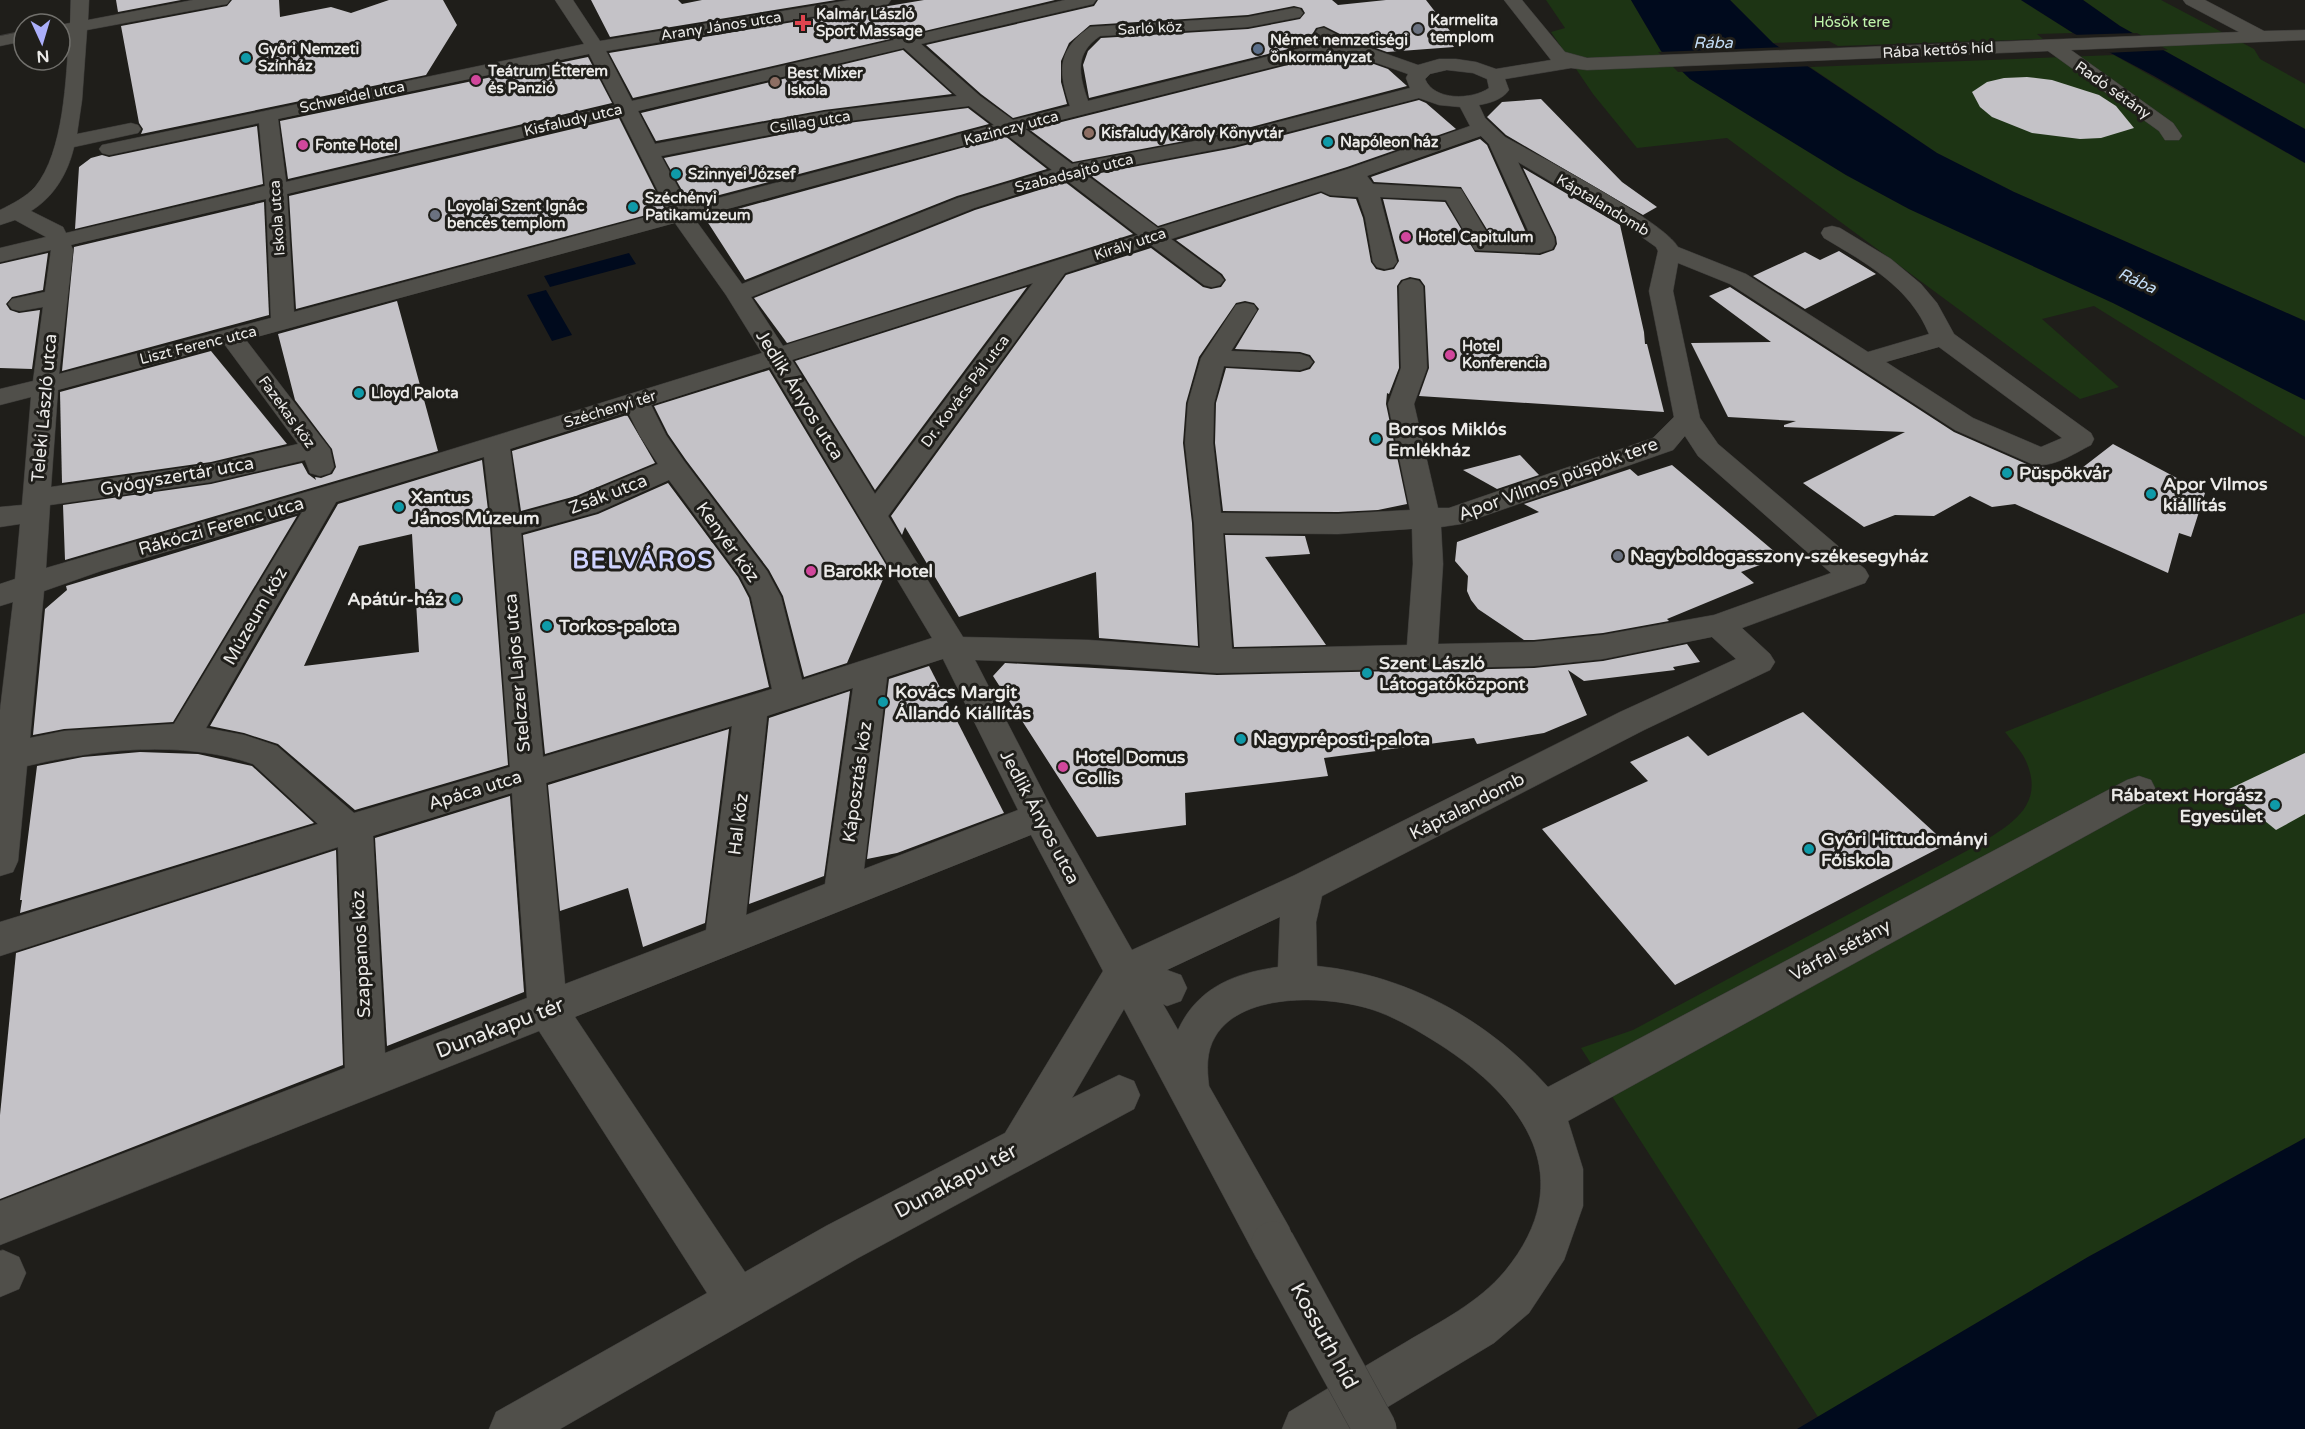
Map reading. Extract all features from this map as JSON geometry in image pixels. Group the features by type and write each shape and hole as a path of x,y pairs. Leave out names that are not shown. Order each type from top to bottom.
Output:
{"street":[{"path":"72,20 80,0"},
{"path":"72,27 221,0"},
{"name":"Jedlik Ányos utca","path":"564,0 595,46 681,214 776,355 952,646 1039,818 1273,1243"},
{"name":"Kisfaludy utca","path":"0,255 276,190 357,167 1088,0"},
{"path":"1276,0 1341,44 1421,82 1445,100 1467,101 1494,95 1499,90 1500,81 1466,66 1475,58 1492,54"},
{"path":"1513,0 1558,56 1571,62"},
{"path":"2192,0 2256,37"},
{"path":"869,1 906,42 973,100 1156,235 1212,280"},
{"name":"Arany János utca","path":"595,46 869,1"},
{"name":"Sarló köz","path":"1081,110 1069,75 1073,53 1089,35 1096,31 1248,22 1294,13"},
{"name":"Rába kettős híd","path":"1500,81 1571,62 1624,63 2305,35"},
{"name":"Kazinczy utca","path":"681,214 1341,44"},
{"name":"Radó sétány","path":"2052,45 2166,127 2172,136"},
{"name":"Schweidel utca","path":"109,149 595,46"},
{"name":"Szabadsajtó utca","path":"737,294 966,203 1070,171 1233,140 1421,82 1439,65 1466,66"},
{"name":"Schweidel utca","path":"64,143 421,69"},
{"path":"8,214 36,198 47,186 64,143 70,113 70,72"},
{"name":"Csillag utca","path":"648,152 824,118 973,100"},
{"path":"1385,262 1379,225 1362,182 1490,134 1467,101"},
{"name":"Iskola utca","path":"268,114 276,190 283,323"},
{"name":"Király utca","path":"776,355 1306,189 1362,182 1453,194 1483,245 1545,244 1490,134"},
{"name":"Káptalandomb","path":"1490,134 1640,225 1665,243 1669,251"},
{"path":"8,214 50,228 60,241"},
{"name":"Liszt Ferenc utca","path":"0,397 283,323 396,290 467,274 681,214"},
{"path":"1245,310 1214,358 1201,403 1199,442 1208,523 1217,661 1422,657 1557,652 1603,647 1718,625 1854,576 1708,450 1687,418 1661,291 1669,251 1738,279 1964,424 2042,458 2081,439 1943,338 1937,319 1913,287 1887,267 1832,233"},
{"name":"Teleki László utca","path":"0,861 8,751 30,585 45,385 62,250 60,241"},
{"name":"Dr. Kovács Pál utca","path":"873,515 1057,267"},
{"path":"1411,286 1414,368 1401,405 1426,519 1428,564 1422,657"},
{"path":"20,304 55,297"},
{"name":"Fazekas köz","path":"231,337 316,449 326,495"},
{"path":"1863,361 1943,338"},
{"name":"Széchenyi tér","path":"443,461 776,355"},
{"path":"1214,358 1300,362"},
{"name":"Kenyér köz","path":"636,401 653,436 752,572 766,597 790,696"},
{"name":"Apor Vilmos püspök tere","path":"1426,519 1451,518 1663,444 1687,418"},
{"name":"Stelczer Lajos utca","path":"496,444 506,527 548,1010"},
{"name":"Gyógyszertár utca","path":"0,517 36,505 211,473 316,449"},
{"name":"Rákóczi Ferenc utca","path":"0,595 91,564 443,461"},
{"name":"Zsák utca","path":"506,527 587,505 674,467"},
{"name":"Múzeum köz","path":"184,737 326,495"},
{"path":"1208,523 1338,524 1426,519"},
{"name":"Káptalandomb","path":"1124,972 1308,886 1632,721 1759,662 1718,625"},
{"name":"Apáca utca","path":"0,939 526,774 952,646 1217,661"},
{"name":"Káposztás köz","path":"842,894 872,670"},
{"name":"Hal köz","path":"724,940 751,707"},
{"path":"8,751 113,738 184,737 244,748 265,755 351,828"},
{"name":"Várfal sétány","path":"1543,1112 2139,790"},
{"name":"Dunakapu tér","path":"0,1223 1039,818"},
{"name":"Szappanos köz","path":"351,828 366,1081"},
{"path":"1299,984 1296,928 1299,905 1308,886"},
{"path":"1020,1147 1124,972 1167,988"},
{"path":"1191,1097 1188,1083 1189,1054 1194,1035 1203,1018 1216,1006 1233,996 1277,985 1320,984 1367,991 1395,1000 1473,1042 1527,1089 1543,1112 1559,1154 1563,1198 1558,1221 1551,1240 1522,1287 1488,1320 1306,1429"},
{"path":"548,1010 738,1301"},
{"name":"Dunakapu tér","path":"513,1429 738,1301 1119,1095"},
{"name":"Kossuth híd","path":"1273,1243 1374,1429"}],"green space":[{"path":"1546,0 1631,0 1661,51 1690,79 1846,175 1909,209 2113,303 2305,400 2305,437 2094,306 2042,319 2119,387 2080,399 1727,138 1637,148 1593,94 1551,32 1565,28"},
{"name":"Hősök tere","path":"1730,0 2021,0 2073,33 2037,34 2043,39 1838,46 1829,41 1773,43"},
{"path":"2083,0 2161,0 2254,49 2260,59 2305,84 2305,129 2120,26"},
{"path":"2114,55 2305,163 2305,321 2014,192 1937,153 1810,67"},
{"path":"2305,613 2305,1138 2088,1257 1818,1417 1581,1048 1633,1030 1998,832 2020,814 2028,803 2031,790 2031,776 2025,759 2005,732"}],"water":[{"name":"Rába","path":"1631,0 1730,0 1773,43 1937,153 2014,192 2305,321 2305,400 2113,303 1909,209 1846,175 1690,79 1661,51"},
{"path":"2021,0 2083,0 2120,26 2305,129 2305,163 2154,76 2073,33"},
{"path":"629,253 636,264 550,287 544,276"},
{"path":"546,290 572,335 552,341 527,295"},
{"path":"2305,1138 2305,1429 1797,1429 2088,1257"}],"pier":[{"path":"2137,33 2168,50 2105,53 2071,35"},
{"path":"1785,47 1815,66 1678,72 1658,52"}],"building":[{"path":"116,0 181,0 118,12"},
{"name":"Győri Nemzeti Színház","path":"232,0 279,0 280,17 331,7 351,13 389,0 443,0 457,25 426,75 141,134 143,129 139,123 121,26 227,6"},
{"path":"591,0 678,0 682,4 702,0 836,0 610,37"},
{"path":"924,0 1055,0 912,34 899,25 889,25 884,31 890,39 633,98 609,53"},
{"path":"1098,0 1332,0 1338,5 1386,0 1426,0 1450,31 1443,32 1454,47 1387,52 1348,38 1324,26 1316,28 1313,33 1321,41 1089,98 1083,65 1088,51 1101,38 1248,29 1300,19 1305,13 1302,8 1294,6 1248,15 1090,25 1069,43 1061,61 1061,82 1067,104 1013,118 981,94 926,45 1094,6"},
{"path":"903,50 952,94 824,110 656,141 641,113"},
{"path":"1340,52 1388,69 1407,86 1232,132 1073,162 1030,130"},
{"path":"588,57 612,103 288,179 280,121"},
{"path":"2027,77 2052,80 2099,95 2116,106 2134,128 2101,138 2080,139 2032,133 1992,117 1980,107 1972,92 1987,82 2004,78"},
{"path":"1541,99 1622,182 1657,207 1643,215 1506,135 1487,117 1502,102"},
{"path":"1419,100 1426,103 1456,129 1347,167 1158,226 1090,175 1234,148"},
{"path":"968,108 989,124 689,203 664,158 824,126"},
{"path":"619,118 665,210 296,309 289,196"},
{"path":"257,126 263,184 75,229 79,167 91,158 102,155 109,157"},
{"path":"1005,136 1047,169 957,196 745,280 705,218"},
{"path":"1480,139 1487,145 1528,237 1491,236 1461,187 1374,182 1371,177"},
{"path":"1523,168 1620,225 1645,344 1647,344 1664,412 1419,396 1429,368 1425,286 1420,279 1410,277 1401,280 1397,286 1399,368 1389,394 1387,393 1386,404 1407,504 1378,510 1338,512 1223,511 1215,443 1216,403 1226,368 1300,372 1310,369 1315,362 1310,355 1300,352 1235,349 1259,309 1254,303 1245,301 1236,303 1199,357 1186,403 1183,443 1192,523 1198,646 1099,638 1096,572 959,617 905,527 902,535 891,516 1066,275 1151,248 1203,287 1211,289 1221,287 1226,280 1222,274 1176,240 1321,193 1330,197 1356,199 1363,218 1371,262 1376,269 1384,271 1394,269 1399,261 1383,199 1445,202 1475,252 1540,255 1554,250 1557,244 1556,237"},
{"path":"1065,182 1133,234 787,343 754,298 975,210"},
{"path":"264,202 269,315 62,371 74,247"},
{"path":"1839,251 1876,274 1805,309 1753,276 1805,252 1820,260"},
{"path":"48,253 43,290 12,297 6,304 10,310 19,313 40,310 32,369 0,368 0,264"},
{"path":"1027,287 875,490 795,361"},
{"path":"1730,287 1954,432 2031,466 2045,467 2069,478 2113,444 2205,493 2191,537 2179,533 2168,573 2015,504 1992,507 1970,496 1934,516 1895,515 1864,527 1803,483 1905,432 1784,427 1796,421 1728,417 1691,343 1771,342 1709,296"},
{"path":"397,301 438,451 65,560 63,505 211,484 302,463 308,474 316,480 315,477 321,478 332,474 336,467 332,449 295,400 278,334"},
{"path":"211,351 287,444 211,462 62,483 60,392"},
{"path":"769,370 888,568 882,571 884,577 847,663 804,677 783,596 769,570 686,460 668,434 654,406"},
{"path":"627,415 655,463 576,496 521,511 512,451"},
{"path":"1520,455 1539,475 1497,489 1463,470"},
{"path":"482,460 490,527 508,765 355,810 278,744 244,733 210,726 338,504","holes":["412,534 419,652 304,666 359,546"]},
{"name":"Nagyboldogasszony-székesegyház","path":"1672,465 1781,557 1741,572 1754,583 1667,619 1669,621 1603,633 1534,640 1524,640 1478,609 1471,600 1467,591 1468,576 1455,561 1457,542 1539,512 1524,504 1630,469 1638,476"},
{"path":"668,483 738,577 749,598 769,687 545,754 523,535 598,514"},
{"path":"297,516 173,722 64,729 33,735 45,609 67,590 66,586"},
{"path":"1225,535 1305,536 1310,554 1265,557 1326,645 1234,647"},
{"path":"1687,644 1700,662 1673,667 1675,670 1584,681 1568,670 1587,715 1544,733 1477,744 1474,738 1324,758 1328,776 1185,793 1186,825 1097,837 993,676 1005,663 1217,675 1534,668 1603,661"},
{"path":"929,666 1004,813 897,853 867,859 889,679"},
{"path":"850,691 824,876 749,904 769,718"},
{"name":"Győri Hittudományi Főiskola","path":"1803,712 1947,844 1675,985 1542,829 1648,781 1630,762 1688,736 1708,756"},
{"path":"729,729 705,923 643,947 628,888 560,911 548,785"},
{"path":"140,752 198,754 252,766 314,823 20,913 37,766 83,757"},
{"name":"Rábatext Horgász Egyesület","path":"2305,753 2305,814 2276,830 2227,790"},
{"path":"510,796 524,992 387,1046 375,838"},
{"path":"336,850 343,1065 0,1199 0,1115 16,953"}],"place":[{"name":"Kalmár László Sport Massage","path":"803,23"},
{"name":"Karmelita templom","path":"1418,29"},
{"name":"Német nemzetiségi önkormányzat","path":"1258,49"},
{"name":"Győri Nemzeti Színház","path":"246,58"},
{"name":"Teátrum Étterem és Panzió","path":"476,80"},
{"name":"Best Mixer Iskola","path":"775,82"},
{"name":"Kisfaludy Károly Könyvtár","path":"1089,133"},
{"name":"Napóleon ház","path":"1328,142"},
{"name":"Fonte Hotel","path":"303,145"},
{"name":"Szinnyei József","path":"676,174"},
{"name":"Széchényi Patikamúzeum","path":"633,207"},
{"name":"Loyolai Szent Ignác bencés templom","path":"435,215"},
{"name":"Hotel Capitulum","path":"1406,237"},
{"name":"Hotel Konferencia","path":"1450,355"},
{"name":"Lloyd Palota","path":"359,393"},
{"name":"Borsos Miklós Emlékház","path":"1376,439"},
{"name":"Püspökvár","path":"2007,473"},
{"name":"Apor Vilmos kiállítás","path":"2151,494"},
{"name":"Xantus János Múzeum","path":"399,507"},
{"name":"Nagyboldogasszony-székesegyház","path":"1618,556"},
{"name":"Barokk Hotel","path":"811,571"},
{"name":"Apátúr-ház","path":"456,599"},
{"name":"Torkos-palota","path":"547,626"},
{"name":"Szent László Látogatóközpont","path":"1367,673"},
{"name":"Kovács Margit Állandó Kiállítás","path":"883,702"},
{"name":"Nagypréposti-palota","path":"1241,739"},
{"name":"Hotel Domus Collis","path":"1063,767"},
{"name":"Rábatext Horgász Egyesület","path":"2275,805"},
{"name":"Győri Hittudományi Főiskola","path":"1809,849"}],"district":[{"name":"BELVÁROS","path":"643,560"}]}
